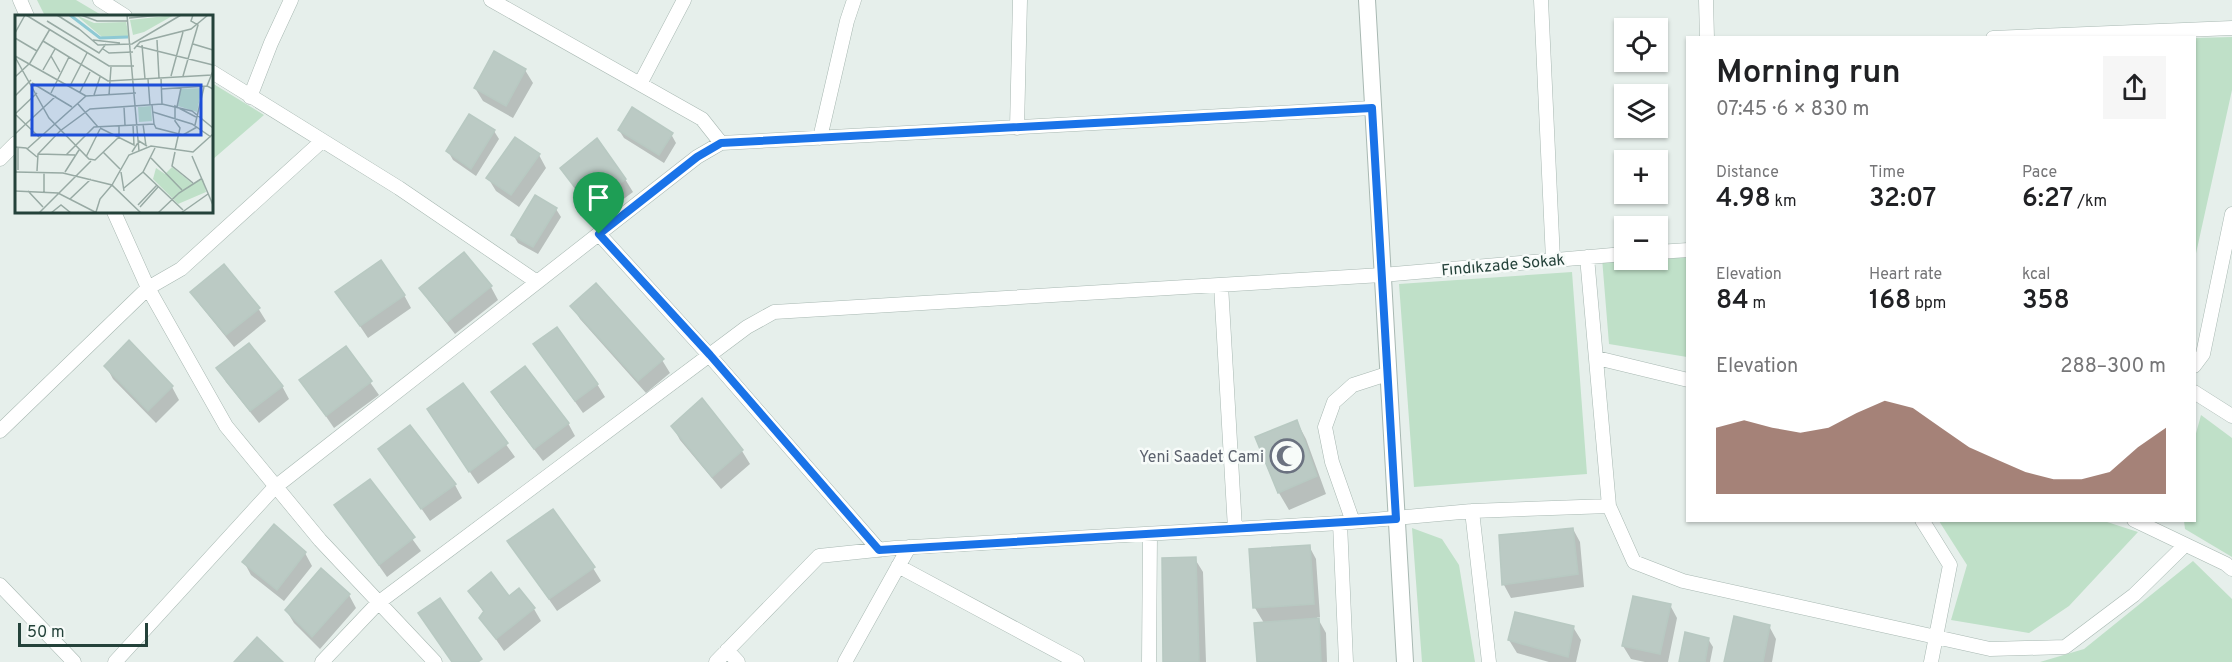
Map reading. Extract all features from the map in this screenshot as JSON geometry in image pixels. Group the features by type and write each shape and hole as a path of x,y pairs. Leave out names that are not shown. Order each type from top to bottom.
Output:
{"street":[{"path":"20,0 27,15"},
{"path":"100,0 123,15"},
{"path":"250,97 291,0"},
{"path":"640,84 684,0"},
{"path":"820,138 854,0"},
{"path":"1017,128 1020,0"},
{"path":"1366,0 1405,662"},
{"path":"1541,0 1553,260"},
{"path":"1706,0 1707,36"},
{"path":"498,2 702,119 721,143"},
{"path":"2041,36 2232,28"},
{"path":"213,73 399,188 537,282"},
{"path":"115,662 274,488 697,157 721,143 1372,108"},
{"path":"0,431 148,288 181,269 322,141"},
{"path":"0,159 15,144"},
{"path":"114,213 148,288 226,426 274,488 435,662"},
{"path":"2196,363 2203,354 2232,214"},
{"path":"599,234 710,355 879,550"},
{"path":"1668,251 1686,250"},
{"name":"Fındıkzade Sokak","path":"322,662 378,603 747,327 774,312 1221,285 1614,255"},
{"path":"1587,257 1598,358 1609,506 1634,562 1683,580 1990,649 2065,647 2134,595 2185,545"},
{"path":"1221,285 1235,529"},
{"path":"1598,358 1686,380"},
{"path":"1346,662 1346,523 1325,427 1334,402 1353,385 1387,374"},
{"path":"2196,393 2232,416"},
{"path":"716,662 819,556 909,547 1346,523 1472,511 1609,506"},
{"path":"1472,511 1489,662"},
{"path":"1923,522 1950,565 1931,662"},
{"path":"2143,522 2232,569"},
{"path":"1149,662 1150,534"},
{"path":"845,662 909,547"},
{"path":"898,566 1077,662"},
{"path":"0,585 75,662"},
{"path":"727,650 738,662"}],"green space":[{"path":"37,0 76,0 101,15 44,15"},
{"path":"2232,37 2232,90 2196,253 2196,38"},
{"path":"213,84 264,115 213,159"},
{"path":"1686,256 1686,357 1609,344 1602,258 1614,258 1614,270 1668,270 1668,257"},
{"path":"1572,272 1587,474 1414,487 1399,284"},
{"path":"2201,415 2232,438 2232,557 2185,529 2184,522 2196,522 2196,433"},
{"path":"1940,522 2107,522 2138,532 2069,606 2029,633 1951,620 1967,565"},
{"path":"1412,528 1442,539 1459,565 1475,662 1422,662"},
{"path":"2193,561 2232,599 2232,662 2040,662 2084,649"}],"building":[{"path":"494,51 526,69 506,106 474,88"},
{"path":"632,107 673,133 659,155 618,130"},
{"path":"469,114 495,130 471,169 446,151"},
{"path":"515,137 540,154 511,195 486,178"},
{"path":"597,138 626,179 589,206 560,168"},
{"path":"535,195 557,208 533,247 511,235"},
{"path":"464,252 492,286 447,322 419,288"},
{"path":"381,260 405,295 360,326 335,292"},
{"path":"224,264 260,308 226,335 190,292"},
{"path":"596,283 664,359 638,381 570,306"},
{"path":"557,327 598,384 575,401 533,344"},
{"path":"129,340 173,386 148,411 104,366"},
{"path":"249,343 283,386 250,411 216,368"},
{"path":"346,346 372,381 326,416 299,380"},
{"path":"525,366 569,423 534,449 491,392"},
{"path":"463,383 508,443 469,472 427,409"},
{"path":"702,398 743,450 712,477 671,426"},
{"name":"Yeni Saadet Cami","path":"1297,420 1317,476 1278,493 1255,437"},
{"path":"410,425 456,484 421,509 378,449"},
{"path":"370,479 415,537 379,565 334,505"},
{"path":"553,509 595,567 549,599 507,541"},
{"path":"274,524 306,552 277,590 242,562"},
{"path":"1573,528 1578,574 1502,585 1499,535"},
{"path":"1310,545 1314,604 1253,608 1249,549"},
{"path":"1196,557 1199,662 1163,662 1162,558"},
{"path":"321,568 350,594 312,637 285,610"},
{"path":"491,572 509,596 519,588 535,608 496,639 479,618 484,611 468,591"},
{"path":"1633,596 1671,604 1660,654 1622,646"},
{"path":"440,598 482,659 478,662 452,662 418,613"},
{"path":"1515,612 1574,626 1568,657 1508,640"},
{"path":"1734,616 1770,625 1763,662 1724,662"},
{"path":"1319,618 1321,662 1257,662 1254,623"},
{"path":"1685,632 1709,638 1705,662 1679,662"},
{"path":"257,637 283,662 234,662"}],"place":[{"name":"Yeni Saadet Cami","path":"1287,456"}],"route":[{"path":"1372,108 1396,519 879,550 710,355 599,234 697,157 721,143 1372,108"}]}
